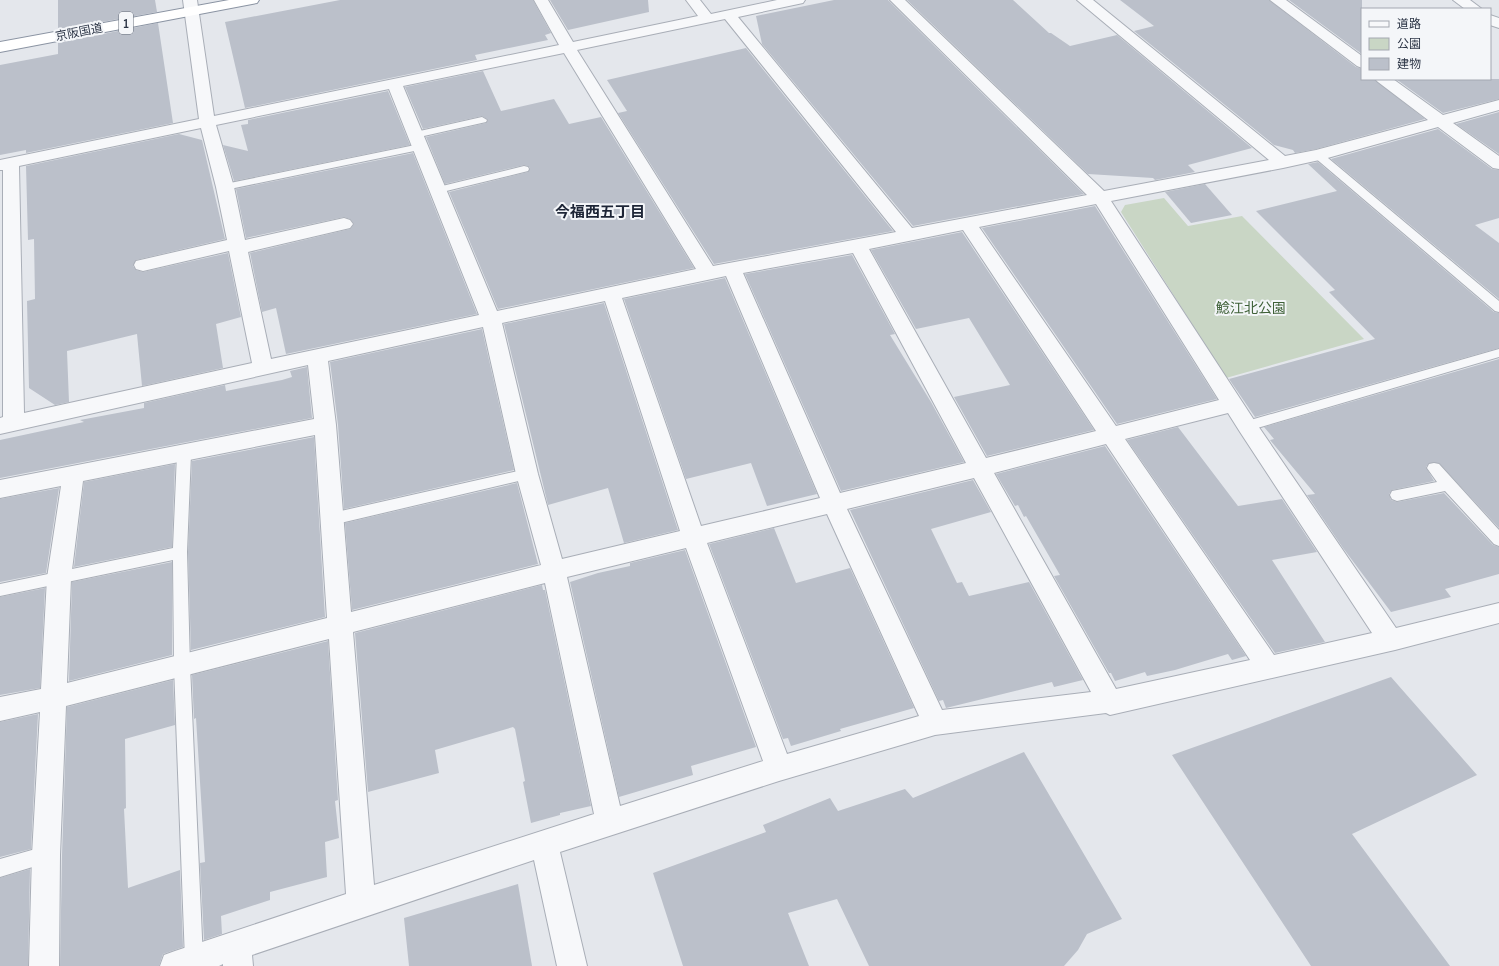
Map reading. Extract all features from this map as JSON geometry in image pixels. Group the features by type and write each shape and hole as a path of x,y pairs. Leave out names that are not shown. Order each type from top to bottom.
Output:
{"highway":[{"name":"京阪国道","path":"46,24 187,4 252,0"},
{"name":"京阪国道","path":"0,47 187,4"}],"street":[{"path":"541,0 568,48 708,273"},
{"path":"693,0 707,18"},
{"path":"798,0 5,164 7,425 317,356 612,295 708,273 733,270 858,246 967,223 1318,155 1499,105"},
{"path":"897,0 1100,198 1247,426 1390,640"},
{"path":"1084,0 1283,162"},
{"path":"1277,0 1361,62"},
{"path":"1460,0 1473,8"},
{"path":"187,4 206,122 225,187 263,368"},
{"path":"728,14 908,235"},
{"path":"1384,80 1499,164"},
{"path":"394,83 491,320 527,474 554,571 610,822"},
{"path":"967,223 1268,667"},
{"path":"143,265 344,224"},
{"path":"858,246 1110,703"},
{"path":"733,270 833,503 936,723"},
{"path":"612,295 693,537 779,769"},
{"path":"317,356 325,425 361,903"},
{"path":"0,709 54,698 554,571 980,468 1233,404"},
{"path":"0,490 325,425"},
{"path":"44,966 46,855 59,578 73,476"},
{"path":"185,963 237,956 361,903 544,843 779,769 936,723 1110,703 1390,640 1499,613"},
{"path":"544,843 572,966"}],"lane":[{"path":"225,187 418,141 482,120"},
{"path":"1318,155 1499,308"},
{"path":"438,190 524,169"},
{"path":"1247,426 1499,353"},
{"path":"184,454 180,552 185,963"},
{"path":"1434,468 1499,540"},
{"path":"332,519 527,474"},
{"path":"1397,495 1448,485"},
{"path":"0,590 180,552"},
{"path":"0,868 46,855"}],"green space":[{"name":"鯰江北公園","path":"1164,198 1188,226 1242,216 1364,339 1226,378 1121,212 1125,205"}],"building":[{"path":"58,0 155,0 157,12 58,30"},
{"path":"340,0 533,0 551,33 545,35 548,40 475,55 477,60 245,108 225,22"},
{"path":"550,0 648,0 649,12 568,30"},
{"path":"834,0 888,0 1084,194 913,226 762,44 756,16"},
{"path":"907,0 1013,0 1049,33 1070,46 1117,35 1252,148 1188,165 1195,172 1155,180 1153,178 1088,174"},
{"path":"1120,0 1269,0 1356,67 1361,69 1361,80 1375,80 1425,119 1316,149 1295,153 1293,150 1274,145 1134,31 1154,26"},
{"path":"1289,0 1362,0 1361,53"},
{"path":"158,23 173,123 26,153 26,150 0,155 0,65 58,54 58,43"},
{"path":"746,48 893,231 714,264 618,113 627,111 607,80"},
{"path":"483,71 501,111 554,99 569,124 601,117 694,268 498,309 449,192 528,172 530,168 524,165 445,184 426,137 486,123 488,120 482,116 423,129 405,87"},
{"path":"1499,79 1499,99 1443,113 1397,80"},
{"path":"388,91 410,145 234,181 223,145 248,151 241,125 248,124 248,120"},
{"path":"1499,112 1499,154 1456,124"},
{"path":"1438,129 1492,169 1499,170 1499,218 1475,225 1499,243 1499,299 1331,159"},
{"path":"179,134 202,140 225,239 136,260 133,266 136,270 143,272 228,253 241,317 216,324 223,368 142,386 137,334 67,351 69,402 55,405 29,388 27,301 35,299 34,239 28,240 26,166"},
{"path":"413,153 477,314 286,354 276,308 262,312 250,253 350,229 354,224 350,219 344,217 246,238 236,189"},
{"path":"1318,162 1494,312 1499,313 1499,348 1255,417 1229,379 1375,339 1329,292 1335,290 1256,211 1337,191 1308,164"},
{"path":"1205,184 1232,215 1191,223 1165,192"},
{"path":"1095,206 1217,399 1117,424 982,228"},
{"path":"962,232 1094,430 987,456 954,397 1010,385 969,318 916,329 871,250"},
{"path":"852,255 895,334 890,335 931,402 964,462 841,491 745,274"},
{"path":"725,278 817,494 767,506 751,463 686,479 624,299"},
{"path":"604,303 678,530 624,543 608,488 548,505 504,324"},
{"path":"482,329 514,470 344,509 338,425 330,362"},
{"path":"1499,359 1499,528 1439,463 1429,463 1426,467 1434,481 1392,490 1389,494 1391,500 1397,502 1444,493 1493,545 1499,547 1499,574 1445,589 1451,597 1391,612 1343,548 1307,495 1315,494 1270,440 1274,439 1264,427"},
{"path":"307,367 312,418 0,478 0,440 84,422 80,420 144,408 144,403 225,385 226,391 282,380 292,377 290,371"},
{"path":"1178,427 1238,506 1282,499 1317,552 1272,560 1325,642 1275,653 1127,440"},
{"path":"314,437 325,617 191,650 188,552 192,461"},
{"path":"1105,446 1246,656 1232,660 1228,654 1175,670 1147,676 1145,672 1115,681 1111,673 1109,673 1054,576 1060,575 1026,516 1024,517 1018,505 1015,506 996,474"},
{"path":"175,464 172,547 74,567 84,482"},
{"path":"973,480 991,512 931,529 957,583 962,582 969,596 1029,582 1083,680 1054,687 1052,682 946,708 943,700 939,701 850,510"},
{"path":"517,483 538,564 352,610 345,523"},
{"path":"59,488 46,573 0,582 0,499"},
{"path":"774,528 796,583 850,568 914,708 840,729 841,731 791,746 788,738 783,739 709,544"},
{"path":"685,550 756,747 691,766 693,775 619,797 570,582 598,573 630,566 630,563"},
{"path":"172,562 172,655 69,681 72,582"},
{"path":"542,585 543,590 545,590 591,806 560,813 560,815 531,823 523,782 525,781 515,729 513,727 435,750 439,773 368,792 355,633"},
{"path":"45,588 40,688 0,695 0,597"},
{"path":"328,641 338,800 335,801 339,838 325,842 327,877 270,892 270,900 221,916 222,934 204,940 200,863 205,862 192,675"},
{"path":"1391,677 1477,775 1352,834 1450,966 1311,966 1172,755"},
{"path":"173,680 175,725 125,739 126,808 124,809 128,888 180,870 183,947 163,954 159,966 60,966 67,707"},
{"path":"38,714 31,849 0,857 0,722"},
{"path":"1024,752 1122,919 1087,934 1078,950 1064,966 869,966 837,899 788,913 809,966 683,966 653,873 766,832 763,825 830,798 838,811 905,789 913,798"},
{"path":"30,869 28,966 0,966 0,878"},
{"path":"518,884 532,966 409,966 404,918"}],"district":[{"name":"今福西五丁目","path":"600,212"}]}
